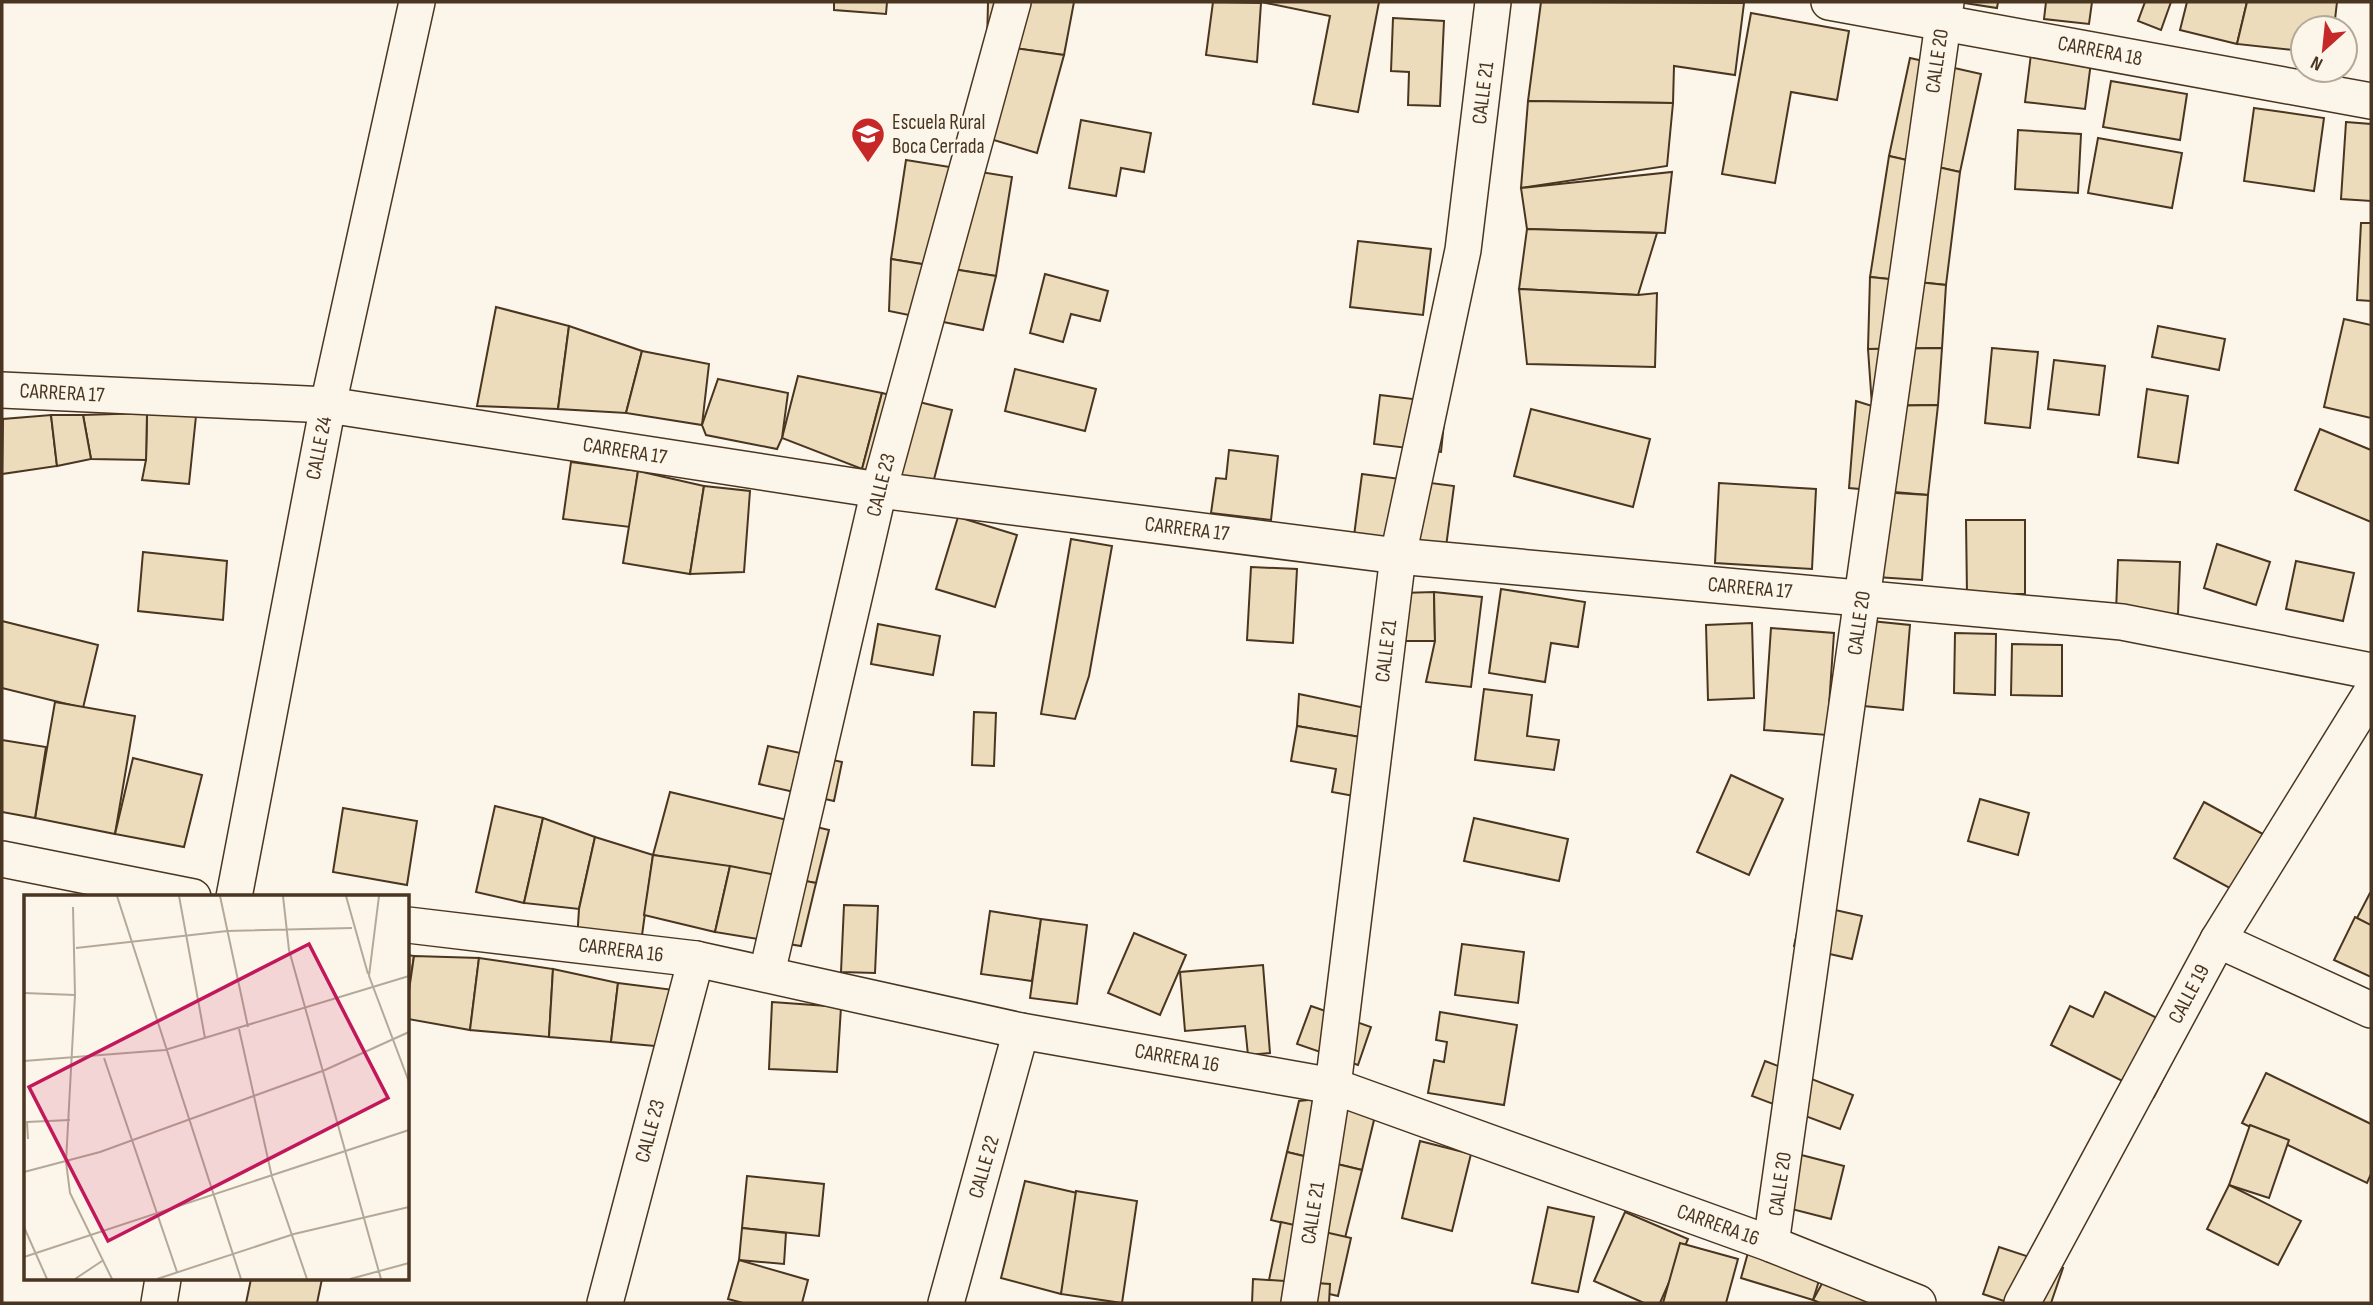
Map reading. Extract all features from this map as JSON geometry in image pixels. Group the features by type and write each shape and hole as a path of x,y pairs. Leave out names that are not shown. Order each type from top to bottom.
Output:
{"street":[{"name":"CALLE 24","path":"234,895 328,405 417,2"},
{"name":"CALLE 23","path":"766,973 879,490 1013,2"},
{"name":"CALLE 21","path":"1299,1303 1333,1086 1398,556 1464,250 1493,2"},
{"name":"CARRERA 18","path":"1829,2 1945,11 2371,101"},
{"name":"CALLE 20","path":"1772,1244 1945,11"},
{"name":"CARRERA 17","path":"2,390 328,405 879,490 1398,556 2122,622 2371,671"},
{"name":"CALLE 19","path":"2022,1303 2217,940 2371,693"},
{"path":"2,859 183,895"},
{"name":"CARRERA 16","path":"410,926 695,959 1021,1031 1333,1086 1772,1244 1918,1303"},
{"path":"2217,940 2371,1010"},
{"name":"CALLE 23","path":"605,1303 695,959"},
{"name":"CALLE 22","path":"946,1303 1021,1031"},
{"path":"159,1303 163,1280"}],"building":[{"path":"834,2 887,2 886,14 834,10"},
{"path":"988,2 1074,2 1064,55 987,44"},
{"path":"1213,2 1261,3 1257,62 1206,55"},
{"path":"1261,2 1379,2 1358,112 1313,104 1330,16"},
{"path":"1541,2 1744,3 1735,75 1674,66 1673,103 1528,101"},
{"path":"1958,2 1998,2 1997,8"},
{"path":"2046,2 2092,2 2089,24 2044,19"},
{"path":"2145,2 2171,2 2161,30 2138,21"},
{"path":"2187,2 2247,2 2237,44 2180,30"},
{"path":"2247,2 2337,2 2336,14 2289,14 2289,50 2237,44"},
{"path":"1751,13 1849,31 1837,100 1791,92 1775,183 1722,174"},
{"path":"1393,18 1444,21 1440,106 1408,105 1409,72 1391,71"},
{"path":"987,44 1064,55 1037,153 967,132"},
{"path":"2031,54 2091,62 2085,109 2025,102"},
{"path":"1910,58 1981,74 1960,172 1889,156"},
{"path":"2111,81 2187,94 2180,140 2103,127"},
{"path":"1528,101 1673,103 1667,166 1521,188"},
{"path":"2254,108 2324,118 2314,191 2244,181"},
{"path":"1081,120 1151,133 1144,172 1121,168 1116,196 1069,188"},
{"path":"2346,122 2371,124 2371,201 2341,199"},
{"path":"2018,130 2081,134 2078,193 2015,189"},
{"path":"2098,138 2182,153 2172,208 2088,193"},
{"path":"1889,156 1960,172 1946,285 1870,277"},
{"path":"906,160 1012,177 996,276 891,259"},
{"path":"1672,172 1665,233 1527,229 1521,188"},
{"path":"2361,223 2371,223 2371,301 2357,300"},
{"path":"1527,229 1657,233 1638,295 1519,289"},
{"path":"1358,241 1431,249 1423,315 1350,307"},
{"path":"891,259 996,276 983,330 889,311"},
{"path":"1045,274 1108,291 1100,321 1071,314 1063,342 1030,333"},
{"path":"1870,277 1946,285 1942,348 1868,349"},
{"path":"1519,289 1638,295 1657,293 1655,367 1527,364"},
{"path":"496,307 569,326 558,409 477,406"},
{"path":"2344,319 2371,325 2371,418 2324,407"},
{"path":"569,326 642,351 626,413 558,409"},
{"path":"2158,326 2225,339 2219,370 2152,357"},
{"path":"1942,348 1938,405 1872,406 1868,349"},
{"path":"1992,348 2038,352 2030,428 1985,423"},
{"path":"642,351 709,364 702,425 626,413"},
{"path":"2054,360 2105,366 2099,415 2048,409"},
{"path":"1015,369 1096,389 1085,431 1005,411"},
{"path":"798,376 882,393 862,469 782,438"},
{"path":"718,379 788,393 782,438 777,449 706,435 702,425"},
{"path":"2147,389 2188,396 2178,463 2138,457"},
{"path":"882,393 952,410 932,487 862,469"},
{"path":"1380,395 1446,403 1441,452 1374,444"},
{"path":"1856,401 1872,406 1938,405 1928,495 1849,488"},
{"path":"1531,409 1650,439 1633,507 1514,476"},
{"path":"147,413 196,416 189,484 142,480 146,460"},
{"path":"147,413 146,460 91,459 83,415"},
{"path":"51,415 57,466 2,474 3,419"},
{"path":"51,415 83,415 91,459 57,466"},
{"path":"2320,429 2371,450 2371,522 2295,490"},
{"path":"1229,450 1278,456 1271,520 1211,513 1216,478 1226,479"},
{"path":"571,462 638,471 630,527 563,519"},
{"path":"638,471 704,486 690,574 623,563"},
{"path":"1362,474 1454,486 1446,547 1354,536"},
{"path":"1719,483 1816,489 1812,569 1715,563"},
{"path":"704,486 750,491 744,572 690,574"},
{"path":"1879,492 1928,495 1922,580 1876,577"},
{"path":"958,517 1017,535 995,607 936,589"},
{"path":"1966,520 2025,520 2025,594 1967,594"},
{"path":"1071,539 1112,546 1089,676 1075,719 1041,714"},
{"path":"2217,544 2270,562 2256,605 2204,588"},
{"path":"143,552 227,561 223,620 138,611"},
{"path":"2118,560 2180,562 2178,614 2116,612"},
{"path":"2296,561 2354,573 2343,621 2286,609"},
{"path":"1251,567 1297,569 1293,643 1247,640"},
{"path":"1501,589 1585,602 1578,647 1551,643 1545,682 1489,673"},
{"path":"1434,592 1435,641 1402,641 1401,593"},
{"path":"1434,592 1482,597 1471,687 1426,682 1435,641"},
{"path":"1851,619 1910,625 1903,710 1844,704"},
{"path":"2,621 98,645 83,708 2,688"},
{"path":"1752,623 1754,698 1708,700 1706,625"},
{"path":"878,624 940,636 933,675 871,664"},
{"path":"1771,628 1834,633 1827,735 1764,730"},
{"path":"1955,633 1996,634 1995,695 1954,693"},
{"path":"2012,644 2062,645 2062,696 2011,695"},
{"path":"1484,689 1532,695 1527,736 1559,740 1554,770 1475,760"},
{"path":"1299,694 1389,713 1360,737 1297,726"},
{"path":"55,702 135,716 115,834 35,818"},
{"path":"974,712 996,713 994,766 972,765"},
{"path":"1297,726 1360,737 1365,798 1332,792 1336,769 1291,761"},
{"path":"2,740 46,747 35,818 2,812"},
{"path":"768,746 842,762 834,801 759,784"},
{"path":"133,758 202,775 184,847 115,834"},
{"path":"1731,775 1783,799 1749,875 1697,852"},
{"path":"670,792 829,830 816,883 653,855"},
{"path":"1980,799 2029,813 2018,855 1968,841"},
{"path":"2204,802 2283,845 2252,900 2174,858"},
{"path":"495,806 543,818 524,903 476,892"},
{"path":"343,808 417,821 407,885 333,872"},
{"path":"543,818 595,837 579,909 524,903"},
{"path":"1474,818 1568,839 1559,881 1464,861"},
{"path":"595,837 653,855 640,950 577,941 579,909"},
{"path":"653,855 730,866 715,932 644,915"},
{"path":"730,866 816,883 801,946 715,932"},
{"path":"2371,893 2371,926 2357,918"},
{"path":"1804,903 1862,916 1852,959 1794,946"},
{"path":"844,905 878,906 875,973 841,972"},
{"path":"990,911 1041,919 1032,981 981,974"},
{"path":"2355,917 2371,925 2371,977 2334,960"},
{"path":"1041,919 1087,925 1077,1004 1030,998"},
{"path":"1134,933 1186,955 1160,1015 1108,993"},
{"path":"1462,944 1524,952 1518,1003 1455,995"},
{"path":"410,955 414,956 410,983"},
{"path":"414,956 479,958 470,1030 410,1019 410,983"},
{"path":"479,958 553,969 549,1037 470,1030"},
{"path":"1263,965 1270,1053 1248,1055 1245,1026 1185,1031 1180,972"},
{"path":"553,969 618,983 611,1042 549,1037"},
{"path":"618,983 682,991 677,1048 611,1042"},
{"path":"2105,992 2187,1033 2154,1097 2051,1045 2070,1006 2093,1017"},
{"path":"772,1002 841,1007 837,1072 769,1069"},
{"path":"1311,1006 1371,1027 1358,1065 1297,1044"},
{"path":"1440,1012 1517,1025 1504,1105 1428,1093 1434,1060 1444,1062 1447,1042 1436,1040"},
{"path":"1765,1061 1853,1095 1840,1129 1752,1096"},
{"path":"2266,1073 2371,1124 2371,1174 2367,1183 2242,1123"},
{"path":"1345,1096 1374,1120 1362,1170 1287,1152 1299,1101"},
{"path":"2250,1125 2289,1140 2269,1198 2229,1185"},
{"path":"1420,1141 1471,1154 1452,1231 1402,1218"},
{"path":"1782,1150 1844,1166 1831,1219 1768,1203"},
{"path":"1287,1152 1362,1170 1345,1238 1271,1220"},
{"path":"747,1176 824,1184 819,1236 742,1228"},
{"path":"1025,1181 1086,1195 1061,1294 1001,1278"},
{"path":"2229,1185 2301,1221 2278,1265 2207,1229"},
{"path":"1076,1191 1137,1201 1122,1303 1061,1294"},
{"path":"1548,1207 1594,1217 1578,1292 1532,1283"},
{"path":"1625,1212 1688,1239 1660,1303 1644,1303 1594,1281"},
{"path":"1281,1222 1351,1238 1338,1296 1269,1280"},
{"path":"742,1228 786,1233 784,1264 739,1260"},
{"path":"1680,1243 1738,1259 1726,1303 1663,1303"},
{"path":"1999,1247 2063,1268 2051,1303 2010,1303 1983,1294"},
{"path":"1749,1249 1822,1271 1813,1300 1741,1278"},
{"path":"739,1260 808,1280 802,1303 743,1303 728,1299"},
{"path":"1831,1267 1896,1303 1820,1303 1813,1300"},
{"path":"1253,1279 1330,1284 1329,1303 1252,1303"},
{"path":"251,1280 322,1280 317,1303 246,1303"}],"place":[{"name":"Escuela Rural Boca Cerrada","path":"868,164"}]}
